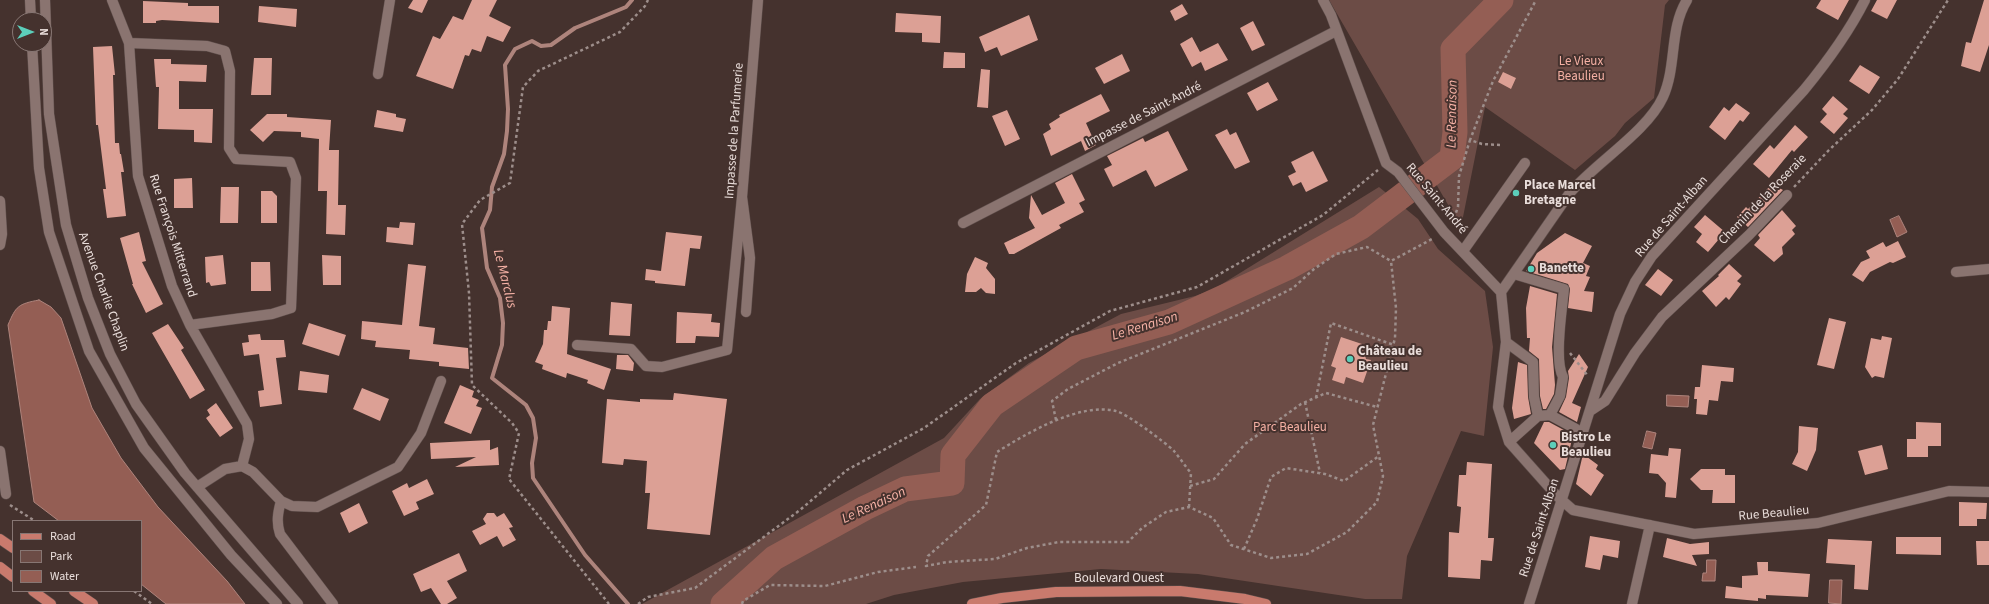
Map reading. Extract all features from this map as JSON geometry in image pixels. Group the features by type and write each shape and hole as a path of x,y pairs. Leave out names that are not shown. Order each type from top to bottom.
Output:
{"main road":[{"path":"0,539 12,547"},
{"path":"0,567 12,576"},
{"path":"34,592 51,604"},
{"path":"75,592 93,604"},
{"name":"Boulevard Ouest","path":"972,604 1002,598 1056,592 1180,592 1245,599 1266,604"}],"street":[{"path":"30,0 31,12"},
{"name":"Avenue Charlie Chaplin","path":"45,0 49,114 66,226 88,298 110,354 136,404 197,487 298,604"},
{"name":"Rue François Mitterrand","path":"112,0 129,43 138,176 172,286 190,325 247,424 249,439 242,466"},
{"path":"378,74 390,0"},
{"name":"Impasse de la Parfumerie","path":"746,312 750,258 742,197 758,0"},
{"name":"Rue Saint-André","path":"1315,0 1324,16 1336,31"},
{"name":"Rue Saint-André","path":"1323,0 1331,15 1386,163 1398,172 1433,215 1444,232 1501,292"},
{"path":"1563,500 1509,442 1498,407 1506,342 1501,292 1569,194 1579,182 1643,124 1658,106 1669,80 1676,24 1687,0"},
{"name":"Rue de Saint-Alban","path":"1530,604 1620,314 1635,282 1652,256 1804,90 1827,61 1858,14 1865,0"},
{"name":"Impasse de Saint-André","path":"963,223 1336,31"},
{"path":"129,43 208,46 225,51 230,71 229,148 236,160 290,162 296,178 291,308 272,314 190,325"},
{"path":"32,52 39,168 49,232 89,351 144,448 231,555 277,604"},
{"path":"1463,251 1525,163"},
{"name":"Chemin de la Roseraie","path":"1590,411 1605,402 1635,353 1662,317 1749,235 1787,195"},
{"path":"577,344 631,349 646,366 662,367 727,350 742,197"},
{"path":"0,201 2,234 0,245"},
{"path":"1956,272 1989,269"},
{"path":"1514,274 1564,289 1559,343 1560,371 1563,377 1560,396 1550,415"},
{"path":"1506,342 1533,362 1534,397 1538,416"},
{"path":"197,487 225,470 242,466 253,472 281,500 292,506 317,507 398,467 421,433 441,381"},
{"path":"1509,442 1538,416 1550,415 1576,429"},
{"path":"0,451 6,498"},
{"name":"Rue Beaulieu","path":"1563,500 1573,510 1694,534 1818,523 1949,491 1989,492"},
{"path":"281,500 277,526 280,534 333,604"},
{"path":"1632,604 1650,525"}],"path":[{"path":"609,604 510,479 519,433 512,423 472,385 469,293 462,224 481,199 510,183 523,87 538,71 620,32 645,6 648,0"},
{"path":"1390,261 1444,232 1452,224 1457,213 1459,176 1470,140 1493,81 1536,0"},
{"name":"Chemin de la Roseraie","path":"1787,195 1829,150 1872,110 1898,79 1948,0"},
{"path":"1470,140 1482,144 1500,146"},
{"path":"638,604 648,597 695,588 800,510 847,470 924,428 1016,363 1110,311 1197,287 1323,215 1386,163"},
{"path":"1056,420 1052,402 1068,388 1118,363 1245,312 1293,288 1314,269 1336,254 1367,247 1390,261"},
{"path":"1189,507 1191,473 1173,450 1118,411 1097,409 1056,420 1028,432 997,452 986,505 928,556 926,566 947,562 995,560 1026,548 1059,542 1128,542 1142,528 1166,512 1189,507 1213,518 1231,545 1271,558 1307,554 1347,532 1377,502 1383,476 1373,425 1396,338 1396,308 1390,261"},
{"path":"1316,398 1331,323 1394,345"},
{"path":"1572,355 1598,387"},
{"path":"1190,486 1214,479 1245,444 1305,402 1326,393 1377,407"},
{"path":"1305,402 1320,473"},
{"path":"1244,549 1257,519 1271,477 1286,468 1320,473 1344,481 1379,456"},
{"path":"6,498 34,520"},
{"path":"742,604 743,601 770,585 825,586 878,572 916,566"},
{"path":"135,592 152,604"}],"green space":[{"name":"Le Vieux Beaulieu","path":"1329,0 1669,0 1665,5 1654,98 1625,123 1615,136 1575,170 1485,107 1461,227"},
{"name":"Parc Beaulieu","path":"1379,187 1418,219 1438,249 1485,291 1493,347 1484,436 1461,431 1407,556 1402,599 1365,599 1198,574 1101,569 963,582 894,595 866,604 642,604 944,438 980,399 1029,363 1121,314 1195,296 1214,289"}],"water":[{"path":"1899,216 1907,232 1897,237 1890,220"},
{"path":"39,300 51,307 61,318 92,408 121,458 158,507 227,581 245,604 166,604 142,585 142,520 58,520 34,502 8,325 16,310 26,303"},
{"path":"1667,395 1689,396 1688,407 1667,406"},
{"path":"1647,431 1656,433 1652,449 1643,447"},
{"path":"1707,560 1716,560 1715,581 1702,581 1703,573 1706,573"},
{"path":"1830,580 1842,580 1841,604 1829,603"}],"building":[{"path":"413,0 428,0 422,13 408,8"},
{"path":"472,0 497,0 489,16 511,27 503,42 487,36 481,52 472,49 469,56 465,55 453,89 416,76 433,36 440,39 453,16 463,20"},
{"path":"1821,0 1849,0 1838,20 1816,8"},
{"path":"1877,0 1897,0 1887,19 1871,11"},
{"path":"1984,0 1989,0 1989,45 1980,72 1961,66 1966,42 1971,43"},
{"path":"143,1 188,3 188,6 219,6 219,23 162,20 156,21 156,23 143,23"},
{"path":"1182,4 1188,14 1175,21 1170,11"},
{"path":"259,6 297,9 296,27 258,22"},
{"path":"896,13 941,16 940,43 922,42 922,33 895,32"},
{"path":"1029,15 1038,40 1001,56 997,47 985,52 979,37"},
{"path":"1253,21 1265,45 1252,51 1240,28"},
{"path":"1192,37 1200,52 1218,43 1228,60 1205,71 1201,62 1192,67 1180,44"},
{"path":"112,46 115,75 113,75 115,143 119,143 124,172 121,172 126,216 107,218 103,189 106,189 98,125 96,125 93,47"},
{"path":"944,52 965,53 965,68 943,68"},
{"path":"1122,54 1130,71 1104,84 1095,68"},
{"path":"254,58 272,58 271,95 251,95"},
{"path":"154,59 171,59 171,64 207,65 206,82 179,81 179,109 213,109 212,143 194,142 194,130 158,129 159,87 156,87"},
{"path":"1860,65 1880,77 1869,94 1849,81"},
{"path":"981,69 990,70 988,108 977,107"},
{"path":"1503,72 1516,78 1511,89 1498,82"},
{"path":"1268,82 1278,100 1257,111 1247,93"},
{"path":"1101,94 1110,111 1086,123 1096,145 1085,151 1081,141 1051,156 1043,134 1051,129 1049,124 1060,117 1059,115"},
{"path":"1833,96 1848,109 1843,114 1848,118 1834,134 1820,122 1827,114 1822,109"},
{"path":"1736,103 1750,113 1743,122 1740,120 1725,140 1709,127 1724,107 1729,111"},
{"path":"377,110 396,114 396,117 406,119 403,132 374,127"},
{"path":"1007,110 1020,139 1005,146 992,116"},
{"path":"267,114 287,114 287,117 331,120 329,150 339,150 338,205 346,205 345,235 326,234 327,191 318,191 319,139 301,137 301,132 274,131 263,142 250,130"},
{"path":"1795,125 1808,137 1794,152 1792,150 1769,178 1753,164 1770,145 1774,149"},
{"path":"1227,129 1230,135 1236,132 1250,162 1235,169 1215,135"},
{"path":"1168,131 1188,170 1155,187 1146,170 1113,187 1104,169 1112,165 1107,156 1143,138 1145,142"},
{"path":"1313,151 1328,181 1306,192 1301,182 1293,186 1288,176 1296,172 1291,162"},
{"path":"1072,174 1085,200 1079,203 1084,212 1059,225 1061,228 1014,254 1009,254 1004,243 1035,228 1029,218 1031,195 1042,215 1065,203 1055,183"},
{"path":"192,178 193,208 174,208 174,179"},
{"path":"1772,184 1783,190 1748,227 1737,217 1746,207 1748,209"},
{"path":"221,187 239,187 238,223 220,223"},
{"path":"261,191 272,191 277,196 277,223 261,223"},
{"path":"1782,210 1796,226 1792,230 1795,234 1782,247 1783,254 1774,262 1754,245 1760,238 1758,235"},
{"path":"1705,215 1725,232 1708,252 1696,242 1702,234 1694,227"},
{"path":"400,222 415,223 413,245 386,242 387,227 399,228"},
{"path":"139,232 146,261 142,262 163,304 146,313 132,284 120,238"},
{"path":"666,232 702,236 700,249 690,248 685,286 655,283 655,281 645,280 646,269 661,271"},
{"path":"1565,233 1592,246 1583,263 1590,266 1586,276 1590,277 1584,291 1594,292 1592,312 1568,308 1570,289 1568,284 1526,271 1537,253"},
{"path":"1898,241 1906,257 1893,263 1890,262 1870,272 1863,282 1852,275 1861,262 1870,258 1866,251 1883,242 1886,247"},
{"path":"223,255 226,284 211,286 209,282 206,283 205,257"},
{"path":"322,255 341,256 341,285 323,285"},
{"path":"975,257 988,263 986,268 995,279 995,294 986,293 981,288 976,292 965,292 967,274"},
{"path":"251,262 270,262 271,291 251,291"},
{"path":"408,264 426,266 419,326 435,328 433,344 468,348 469,369 439,366 439,362 409,359 410,350 375,347 376,341 361,339 362,321 402,325"},
{"path":"1729,264 1742,276 1737,281 1741,284 1729,300 1726,297 1716,307 1702,291 1719,276 1718,275"},
{"path":"1658,269 1673,280 1661,296 1645,285"},
{"path":"1530,286 1557,294 1552,347 1555,385 1554,394 1546,409 1543,409 1540,396 1539,359 1529,351 1530,338 1527,338 1526,308"},
{"path":"611,302 632,304 630,336 609,335"},
{"path":"552,306 570,308 567,354 611,369 604,390 587,383 588,380 567,373 566,378 542,369 543,365 535,362 543,344 544,330 547,330 548,321 551,321"},
{"path":"677,312 712,314 711,322 720,323 719,337 696,336 695,343 676,343"},
{"path":"1829,318 1846,322 1834,369 1817,365"},
{"path":"309,323 346,335 339,356 302,344"},
{"path":"168,324 184,348 181,350 205,390 190,399 152,333"},
{"path":"260,334 261,340 284,340 286,357 276,358 282,404 260,407 258,391 264,390 259,354 244,356 242,343 249,342 248,335"},
{"path":"1882,336 1892,338 1884,378 1875,376 1872,378 1865,367 1871,338 1881,340"},
{"name":"Château de Beaulieu","path":"1341,337 1362,344 1366,359 1371,360 1363,383 1346,377 1344,384 1332,380 1336,368 1331,366"},
{"path":"1579,354 1588,367 1572,403 1581,407 1577,422 1559,412 1566,397 1569,378 1568,371"},
{"path":"617,355 628,355 634,363 633,371 616,369"},
{"path":"1518,362 1527,365 1528,397 1531,414 1514,419 1512,408"},
{"path":"1702,365 1734,368 1733,382 1721,381 1718,401 1709,400 1707,415 1696,414 1697,399 1694,399 1695,387 1700,387"},
{"path":"300,371 329,375 327,393 298,390"},
{"path":"460,385 474,391 472,397 479,400 476,406 482,408 471,434 444,423"},
{"path":"362,388 389,399 380,421 353,409"},
{"path":"674,393 727,399 710,535 647,529 650,493 645,493 647,461 624,459 623,465 602,463 607,399 640,402 640,399 673,400"},
{"path":"216,403 233,428 220,437 206,418 210,415 207,410"},
{"name":"Bistro Le Beaulieu","path":"1544,422 1549,422 1573,435 1565,469 1560,470 1534,443"},
{"path":"1916,422 1941,423 1941,446 1928,446 1928,457 1907,457 1907,439 1916,439"},
{"path":"1799,426 1818,428 1816,450 1807,471 1792,464 1798,452"},
{"path":"490,440 490,450 498,447 499,465 455,467 476,457 431,459 430,443"},
{"path":"1882,445 1888,469 1865,475 1858,451"},
{"path":"1669,448 1681,449 1676,498 1665,497 1666,483 1658,474 1649,473 1651,454 1668,456"},
{"path":"1583,454 1598,465 1596,469 1604,475 1591,496 1576,484"},
{"path":"1467,462 1492,464 1488,538 1494,538 1492,561 1481,560 1480,579 1448,577 1449,532 1459,533 1461,507 1457,506 1459,475 1466,475"},
{"path":"1701,469 1725,469 1725,475 1735,475 1735,503 1712,503 1713,490 1701,490 1690,479"},
{"path":"427,479 434,494 416,502 419,509 404,516 392,491 407,483 409,488"},
{"path":"1959,502 1987,503 1986,519 1977,519 1977,526 1959,526"},
{"path":"359,503 368,523 349,533 340,513"},
{"path":"487,513 494,513 497,517 504,513 513,527 509,528 516,540 503,547 497,536 480,545 472,531 486,524 483,519"},
{"path":"1590,536 1620,541 1618,558 1603,555 1600,570 1585,567"},
{"path":"1896,537 1941,537 1941,555 1896,554"},
{"path":"1667,538 1690,544 1709,542 1709,554 1692,555 1697,566 1663,557"},
{"path":"1828,539 1872,541 1868,590 1854,589 1855,565 1826,563"},
{"path":"1976,541 1989,541 1989,565 1977,565"},
{"path":"459,553 467,571 447,581 457,598 447,604 441,604 431,588 421,592 413,574"},
{"path":"1757,562 1768,562 1768,571 1810,574 1808,597 1766,595 1766,599 1758,598 1758,601 1725,598 1726,586 1742,588 1742,576 1758,575"}],"waterway":[{"name":"Le Marclus","path":"628,604 585,555 533,478 532,463 536,438 533,418 526,405 492,378 502,345 503,323 500,298 487,268 482,228 490,210 492,187 504,154 508,109 505,65 515,49 532,41 541,46 551,45 575,28 626,7 632,0"},
{"name":"Le Renaison","path":"723,604 774,558 865,508 905,489 952,483 953,455 992,405 1076,348 1169,322 1287,268 1361,227 1452,158 1455,132 1453,49 1501,0"}],"place":[{"name":"Place Marcel Bretagne","path":"1516,193"},
{"name":"Banette","path":"1531,269"},
{"name":"Château de Beaulieu","path":"1350,359"},
{"name":"Bistro Le Beaulieu","path":"1553,445"}]}
